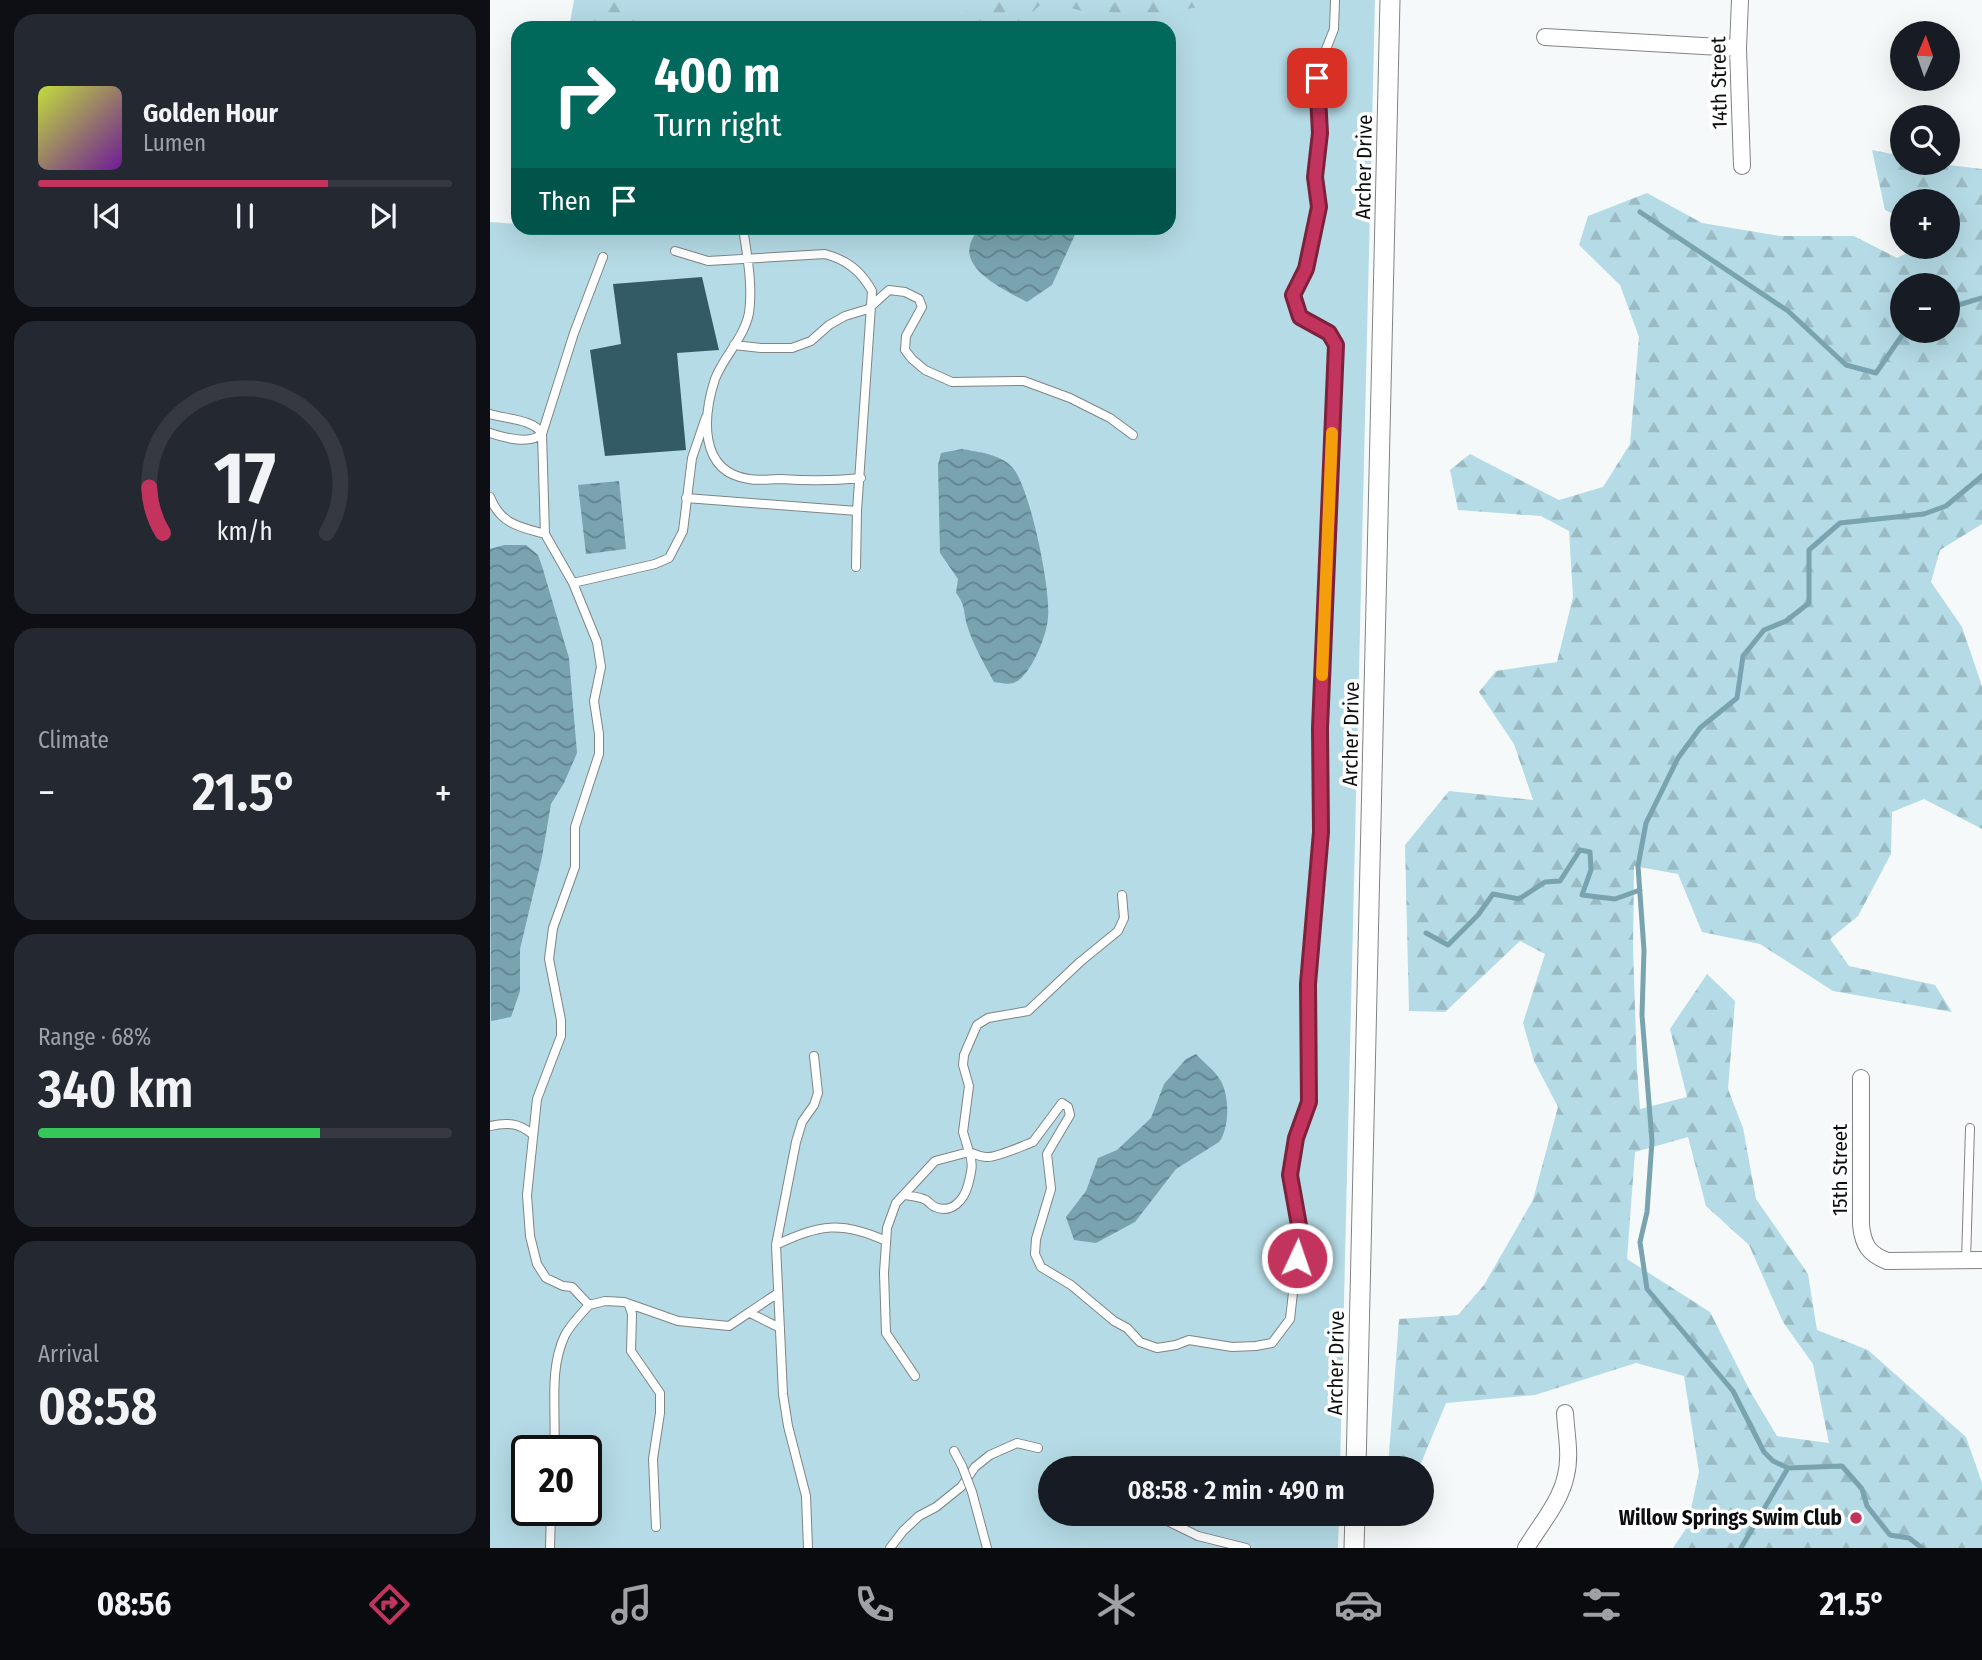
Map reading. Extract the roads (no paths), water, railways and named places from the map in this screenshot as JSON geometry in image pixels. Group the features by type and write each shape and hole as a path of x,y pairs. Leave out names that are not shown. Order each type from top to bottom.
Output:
{"street":[{"name":"Archer Drive","path":"1356,1456 1390,0"},
{"name":"14th Street","path":"1740,0 1738,48 1742,166"},
{"path":"1545,37 1738,48"},
{"name":"15th Street","path":"1861,1078 1861,1225 1867,1248 1887,1261 1974,1261"},
{"path":"1526,1548 1558,1497 1567,1473 1565,1413"},
{"path":"1354,1548 1355,1526"}],"lane":[{"path":"915,1376 886,1333 884,1273 887,1228 896,1203 935,1161 969,1152 989,1157 1033,1142 1062,1103 1068,1107 1070,1115 1047,1154 1051,1189 1035,1247 1041,1267 1071,1285 1114,1321 1127,1328 1140,1342 1157,1348 1189,1340 1232,1347 1272,1343 1290,1319 1300,1231 1290,1175 1296,1138 1309,1102 1308,984 1321,832 1320,728 1336,345 1329,333 1300,317 1293,295 1306,269 1319,207 1315,177 1320,133 1317,78 1334,29 1335,0"},
{"path":"573,583 669,558 683,531 692,458 716,379 742,334 749,313 748,259 744,235"},
{"path":"675,250 708,261 824,254 840,258 864,276 872,291 872,304 857,512 856,566"},
{"path":"589,1305 572,1287 547,1279 537,1264 530,1236 527,1195 537,1099 561,1036 561,1020 549,959 553,928 575,867 575,827 600,754 594,701 601,667 597,642 573,583 545,534 542,434 574,333 603,257"},
{"path":"734,345 792,348 811,341 845,316 868,309 889,290 905,292 919,299 922,307 906,336 905,350 925,370 952,382 1024,381 1070,398 1110,418 1133,435"},
{"path":"490,414 528,423 539,428 542,434"},
{"path":"706,417 709,443 716,462 726,472 748,479 824,482 861,478"},
{"path":"490,433 527,440 536,439 542,434"},
{"path":"490,497 498,514 508,523 545,534"},
{"path":"686,498 857,512"},
{"path":"904,1195 926,1200 932,1206 944,1210 956,1205 965,1196 972,1160 963,1132 969,1086 963,1065 964,1055 977,1025 988,1018 1028,1011 1080,961 1118,931 1124,918 1122,895"},
{"path":"808,1548 806,1496 788,1426 783,1394 776,1245 796,1142 802,1122 814,1105 818,1093 814,1056"},
{"path":"490,1126 516,1124 533,1135"},
{"path":"1970,1128 1974,1261"},
{"path":"1029,1143 1047,1154"},
{"path":"776,1245 803,1232 833,1226 863,1231 886,1241"},
{"path":"555,1435 554,1381 557,1356 566,1333 589,1305 605,1301 629,1305 677,1321 729,1325 778,1293"},
{"path":"629,1305 632,1314 631,1351 660,1393 660,1413 653,1459 656,1527"},
{"path":"750,1313 780,1328"},
{"path":"890,1548 902,1531 961,1487 975,1467 990,1455 1017,1443 1038,1448"},
{"path":"954,1451 972,1492 987,1548"},
{"path":"550,1548 551,1526"},
{"path":"1175,1526 1198,1536 1245,1548"}],"water":[{"path":"976,235 1075,235 1052,285 1027,302 981,273 969,252"},
{"path":"962,449 995,456 1012,467 1026,495 1038,539 1046,585 1047,624 1034,660 1024,675 1013,683 994,682 969,632 963,605 956,593 958,579 940,553 938,465 941,453"},
{"path":"619,481 626,549 586,554 578,485"},
{"path":"504,545 526,545 538,555 542,566 569,658 577,753 551,804 542,857 520,949 520,991 511,1017 491,1021 490,549"},
{"path":"1196,1054 1223,1084 1227,1120 1223,1136 1219,1142 1176,1169 1135,1222 1096,1243 1074,1240 1066,1217 1086,1191 1098,1158 1117,1150 1151,1118 1164,1084 1186,1059"}],"waterway":[{"path":"1640,212 1788,311 1846,365 1876,373 1897,343"},
{"path":"1960,304 1982,298"},
{"path":"1922,1548 1909,1538 1890,1535 1867,1506 1862,1489 1842,1466 1788,1468 1773,1461 1764,1452 1733,1391 1647,1289 1640,1242 1647,1212 1652,1141 1642,1015 1644,950 1638,866 1646,823 1678,758 1700,728 1737,698 1743,656 1764,630 1786,621 1809,603 1809,550 1840,523 1924,514 1946,506 1982,476"},
{"path":"1426,933 1448,945 1478,915 1493,894 1519,899 1545,882 1560,881 1580,850 1590,852 1591,870 1582,895 1615,899 1640,890"},
{"path":"1741,1548 1788,1468"}],"place":[{"name":"Willow Springs Swim Club","path":"1856,1518"}]}
